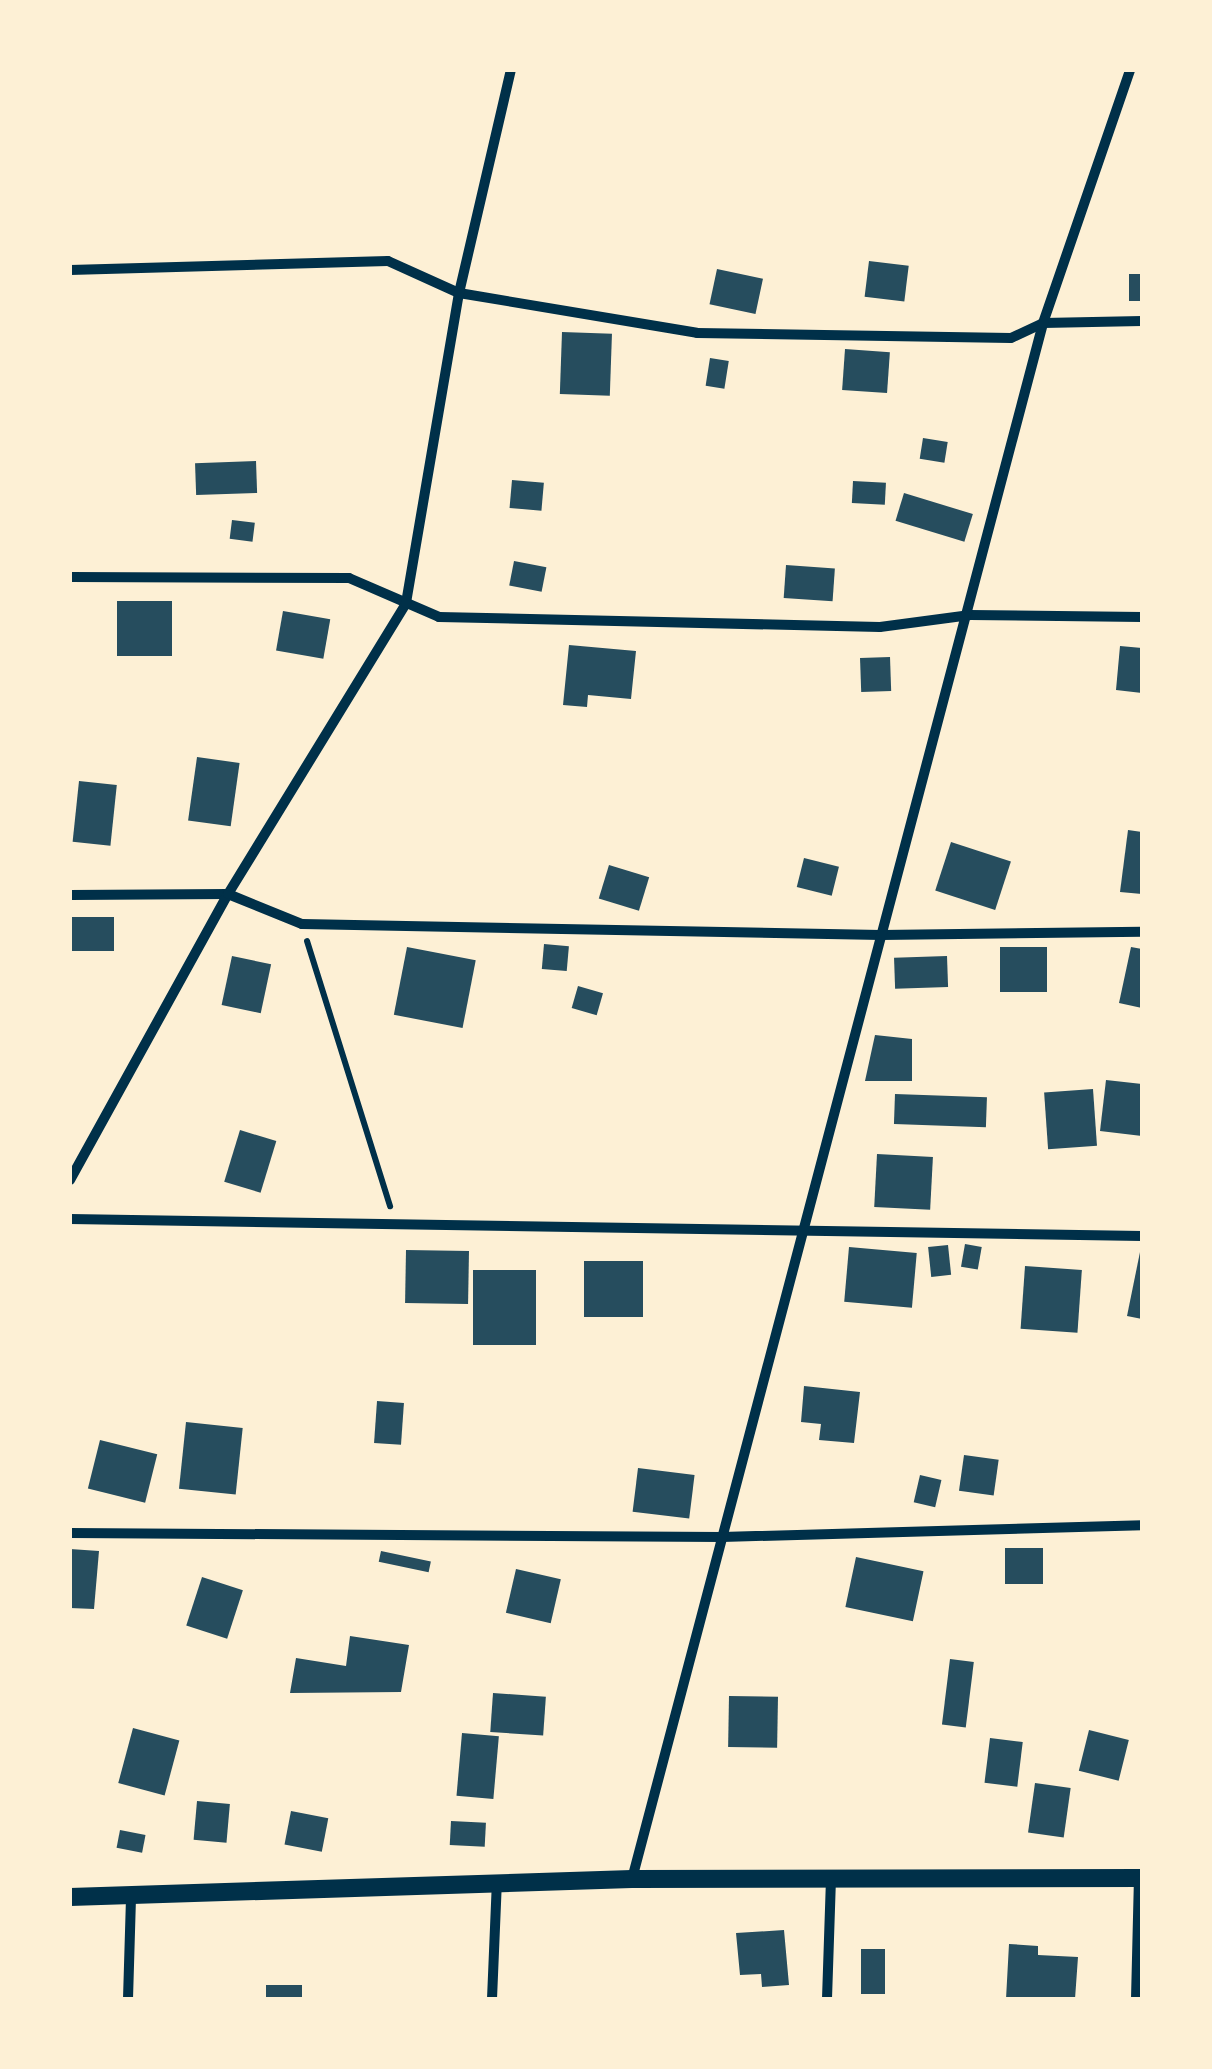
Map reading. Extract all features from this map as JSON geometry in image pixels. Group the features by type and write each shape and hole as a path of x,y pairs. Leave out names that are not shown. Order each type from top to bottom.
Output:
{"street":[{"path":"70,1180 228,894 406,603 459,293 511,70"},
{"path":"632,1880 722,1536 807,1234 881,935 970,615 1043,323 1130,70"},
{"path":"70,270 388,261 459,293 697,333 1011,338 1043,323 1142,321"},
{"path":"70,577 348,578 438,618 842,626 970,615 1142,616"},
{"path":"70,895 228,894 302,924 881,935 1142,932"},
{"path":"70,1219 807,1234 1142,1236"},
{"path":"70,1533 722,1536 1142,1525"},
{"path":"70,1897 498,1882 1141,1878 1136,1999"},
{"path":"827,1999 830,1881"},
{"path":"492,1999 498,1882"},
{"path":"128,1999 131,1896"}],"path":[{"path":"302,924 396,1226"}],"building":[{"path":"869,261 909,266 904,302 865,297"},
{"path":"717,269 763,279 755,314 710,304"},
{"path":"1129,274 1142,274 1142,301 1129,301"},
{"path":"562,332 612,334 610,396 560,394"},
{"path":"845,349 890,352 887,393 842,390"},
{"path":"710,358 729,361 724,389 706,386"},
{"path":"923,438 948,442 944,463 920,459"},
{"path":"256,461 257,493 196,495 195,463"},
{"path":"512,480 544,483 541,511 510,508"},
{"path":"853,481 886,483 885,505 852,503"},
{"path":"904,493 973,514 964,542 896,521"},
{"path":"232,520 255,523 253,542 230,539"},
{"path":"514,561 546,567 542,592 509,586"},
{"path":"786,565 835,568 833,601 784,598"},
{"path":"117,601 172,601 172,656 117,656"},
{"path":"283,611 330,619 323,659 276,650"},
{"path":"569,645 636,651 631,699 588,695 587,707 563,705"},
{"path":"1120,646 1142,648 1142,693 1116,690"},
{"path":"890,657 891,691 861,692 860,658"},
{"path":"197,757 240,763 231,826 188,820"},
{"path":"79,781 117,785 110,846 73,842"},
{"path":"1128,830 1142,832 1142,894 1120,892"},
{"path":"951,842 1011,861 995,910 935,891"},
{"path":"804,858 839,867 832,896 797,887"},
{"path":"609,865 649,877 639,911 599,898"},
{"path":"72,917 114,917 114,951 72,951"},
{"path":"544,944 569,946 567,971 542,969"},
{"path":"407,947 476,960 463,1028 394,1015"},
{"path":"1000,947 1047,947 1047,992 1000,992"},
{"path":"1131,947 1142,949 1142,1008 1119,1003"},
{"path":"232,956 271,964 261,1013 222,1005"},
{"path":"947,956 948,987 895,989 894,958"},
{"path":"578,986 603,993 597,1015 572,1008"},
{"path":"875,1035 912,1039 912,1081 865,1081"},
{"path":"1106,1080 1142,1084 1142,1136 1100,1131"},
{"path":"1093,1089 1097,1146 1048,1149 1044,1092"},
{"path":"895,1094 987,1097 986,1127 894,1124"},
{"path":"240,1130 276,1141 261,1193 224,1182"},
{"path":"877,1154 933,1157 930,1210 874,1207"},
{"path":"965,1244 982,1247 978,1270 961,1267"},
{"path":"948,1245 951,1275 931,1277 928,1247"},
{"path":"849,1247 917,1253 912,1308 844,1302"},
{"path":"406,1250 469,1251 468,1304 405,1303"},
{"path":"1142,1252 1142,1319 1127,1316"},
{"path":"584,1261 643,1261 643,1317 584,1317"},
{"path":"1025,1266 1082,1270 1077,1333 1021,1329"},
{"path":"473,1270 536,1270 536,1345 473,1345"},
{"path":"804,1386 860,1392 854,1443 819,1440 821,1424 801,1422"},
{"path":"377,1401 404,1403 401,1445 374,1443"},
{"path":"186,1422 243,1428 236,1495 179,1489"},
{"path":"100,1440 157,1454 145,1503 88,1489"},
{"path":"964,1455 999,1460 994,1496 959,1491"},
{"path":"638,1468 695,1475 689,1519 633,1512"},
{"path":"920,1475 941,1480 935,1507 914,1502"},
{"path":"1005,1548 1043,1548 1043,1584 1005,1584"},
{"path":"70,1549 99,1551 94,1609 70,1608"},
{"path":"381,1551 431,1562 429,1572 379,1562"},
{"path":"856,1557 923,1571 913,1621 845,1607"},
{"path":"516,1569 561,1579 551,1623 506,1613"},
{"path":"202,1577 243,1590 227,1639 186,1626"},
{"path":"350,1636 409,1645 401,1692 290,1693 296,1658 346,1666"},
{"path":"950,1659 974,1662 966,1727 942,1725"},
{"path":"493,1693 546,1697 543,1736 490,1732"},
{"path":"729,1696 778,1697 777,1748 728,1747"},
{"path":"133,1728 179,1740 165,1795 118,1783"},
{"path":"1089,1730 1129,1740 1119,1781 1079,1771"},
{"path":"462,1733 499,1736 493,1799 457,1796"},
{"path":"990,1738 1023,1742 1017,1787 985,1783"},
{"path":"1035,1783 1071,1788 1064,1838 1028,1833"},
{"path":"197,1801 230,1804 226,1843 194,1840"},
{"path":"291,1811 328,1818 322,1852 285,1844"},
{"path":"451,1821 486,1823 485,1847 450,1845"},
{"path":"120,1830 146,1835 142,1853 117,1848"},
{"path":"784,1930 789,1985 762,1987 761,1974 740,1975 736,1933"},
{"path":"1009,1944 1038,1946 1038,1955 1078,1957 1075,1999 1006,1999"},
{"path":"861,1949 885,1949 885,1994 861,1994"},
{"path":"266,1985 302,1985 302,1999 266,1999"}]}
